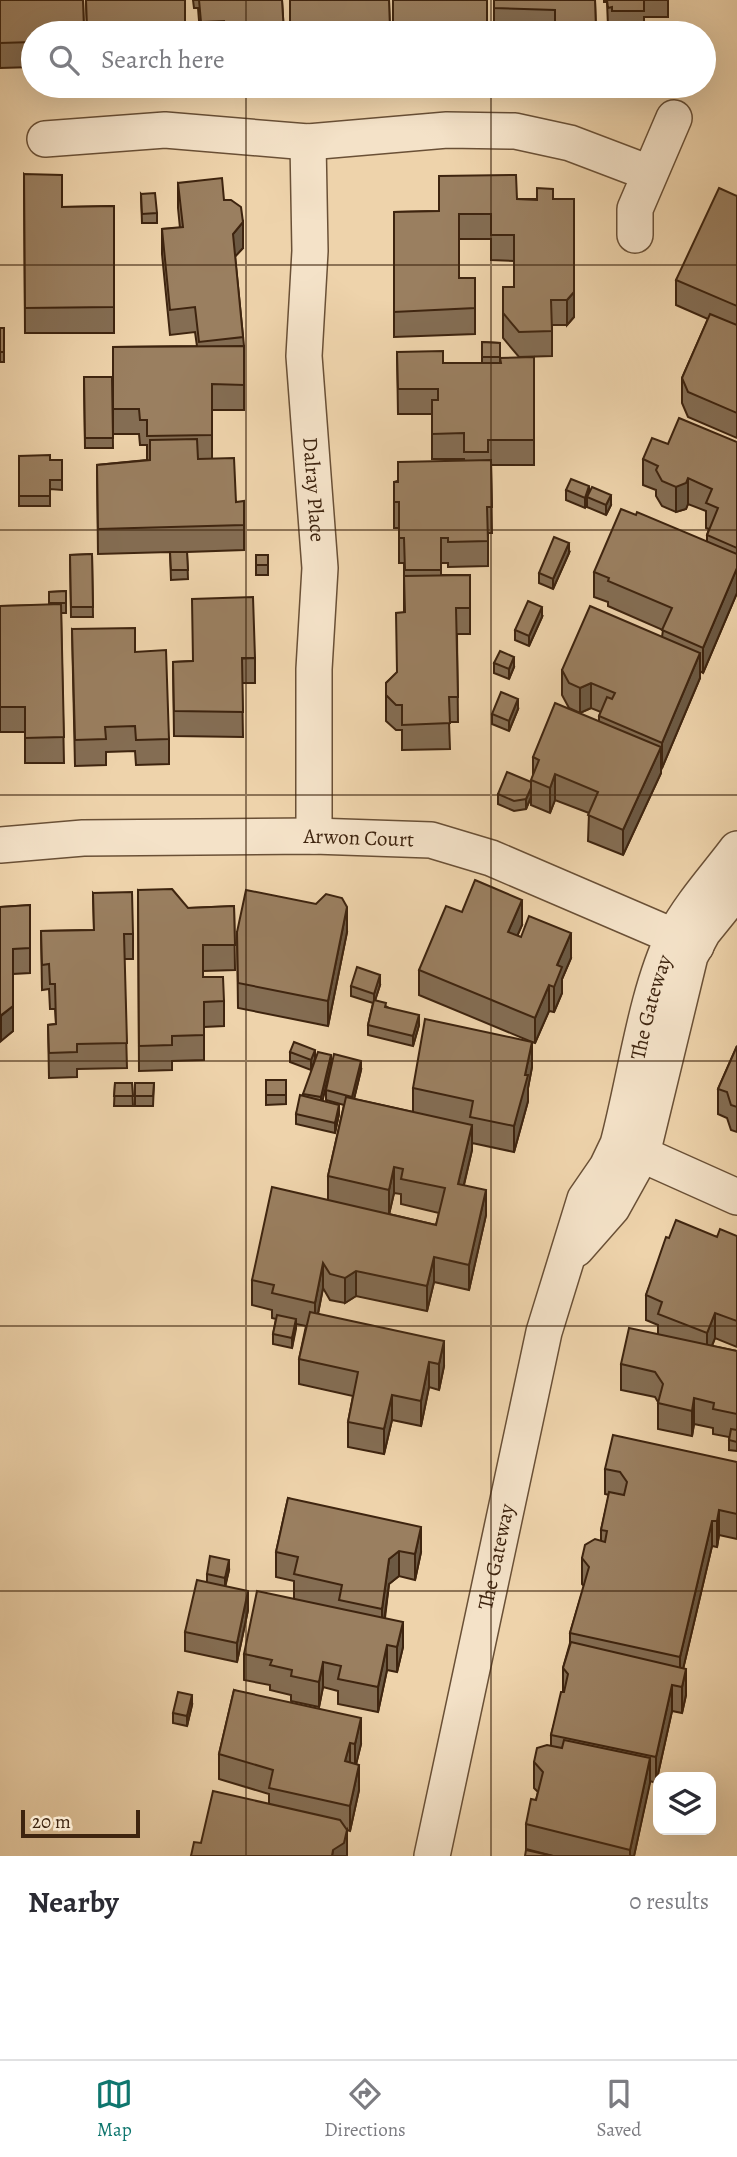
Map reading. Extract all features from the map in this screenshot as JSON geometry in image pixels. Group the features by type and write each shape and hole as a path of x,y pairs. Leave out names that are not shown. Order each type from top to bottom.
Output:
{"street":[{"path":"635,235 635,209 674,118"},
{"path":"45,139 165,130 308,142 447,130 515,131 570,142 649,173"},
{"name":"Dalray Place","path":"308,142 310,251 304,370 320,568 314,669 314,836"},
{"name":"Arwon Court","path":"0,845 83,838 400,837 462,848 685,941"},
{"name":"The Gateway","path":"685,941 690,909 737,849"},
{"name":"The Gateway","path":"432,1856 544,1332 585,1199 607,1167 630,1149 655,989 685,941 737,890"},
{"path":"630,1149 737,1197"}],"building":[{"path":"0,0 83,0 84,21 21,21 21,42 0,43"},
{"path":"86,0 185,0 185,21 87,21"},
{"path":"199,0 282,0 283,21 201,21"},
{"path":"290,0 389,0 390,21 290,21"},
{"path":"393,0 487,0 487,21 393,21"},
{"path":"494,0 595,0 596,21 555,21 555,10 494,8"},
{"path":"607,0 644,0 644,11 612,11 612,7 608,8"},
{"path":"24,174 62,175 62,207 114,206 114,307 25,308"},
{"path":"516,175 517,199 537,200 537,188 553,189 553,199 574,199 574,292 567,300 551,300 552,331 519,332 503,313 503,287 514,287 514,235 491,235 491,214 459,214 459,278 475,278 475,308 394,312 394,212 439,211 439,176"},
{"path":"222,178 224,200 231,200 241,207 243,222 233,234 243,337 199,342 195,307 170,310 162,229 183,227 178,183"},
{"path":"719,188 737,196 737,306 676,280"},
{"path":"155,193 157,213 142,214 141,194"},
{"path":"710,314 737,325 737,413 688,392 682,378"},
{"path":"0,328 4,328 4,352 0,352"},
{"path":"482,342 500,343 500,357 482,357"},
{"path":"244,346 244,385 212,384 212,435 147,436 147,420 140,420 139,409 113,409 113,347"},
{"path":"443,351 443,363 501,363 500,358 534,357 534,440 488,440 488,452 464,452 464,433 432,434 432,400 438,400 438,389 398,389 397,352"},
{"path":"84,377 112,377 113,438 85,438"},
{"path":"679,418 737,442 737,548 707,535 718,508 706,503 712,489 688,478 686,483 676,487 662,481 656,470 658,466 643,459 652,438 668,444"},
{"path":"197,439 198,459 234,458 236,502 244,501 244,525 98,529 97,465 150,460 150,440"},
{"path":"50,455 50,460 62,460 62,480 50,480 50,496 19,496 19,456"},
{"path":"491,460 492,507 487,507 488,541 448,542 448,538 441,538 441,570 405,570 404,538 399,538 399,502 394,502 398,462"},
{"path":"571,479 589,486 585,498 566,490"},
{"path":"592,487 611,495 606,505 587,497"},
{"path":"621,509 636,515 637,512 737,554 737,568 703,648 662,630 672,608 608,581 609,578 594,572"},
{"path":"554,537 569,543 553,579 539,573"},
{"path":"170,552 187,552 188,570 171,570"},
{"path":"92,554 93,607 71,607 70,555"},
{"path":"256,555 268,555 268,565 256,565"},
{"path":"470,575 470,608 456,608 458,697 449,697 450,723 402,725 402,705 396,705 386,695 386,683 397,672 396,613 405,612 404,576"},
{"path":"66,591 66,603 49,603 49,592"},
{"path":"253,597 255,658 242,658 243,712 174,711 173,662 193,661 192,599"},
{"path":"528,601 542,607 529,636 515,630"},
{"path":"61,604 64,737 25,738 25,707 0,707 0,606"},
{"path":"590,606 700,653 662,743 599,716 607,697 612,699 615,693 591,683 580,688 569,683 562,670"},
{"path":"135,628 135,652 166,650 169,739 136,740 135,726 105,727 106,739 75,740 72,629"},
{"path":"500,651 514,657 509,669 494,663"},
{"path":"501,692 518,699 509,721 492,714"},
{"path":"555,703 661,747 623,830 588,815 598,792 555,774 550,788 531,780 539,760 533,757"},
{"path":"507,772 531,782 526,799 514,801 498,794"},
{"path":"475,880 522,900 508,932 521,937 529,916 571,933 557,965 562,967 554,987 549,985 535,1018 419,970 446,906 462,912"},
{"path":"172,889 188,908 234,906 235,945 203,945 203,977 223,977 224,1001 204,1002 204,1035 172,1036 172,1045 139,1046 138,890"},
{"path":"246,890 316,904 326,894 342,898 347,907 328,1001 238,983 237,932"},
{"path":"132,892 133,934 124,934 127,1043 77,1044 77,1052 49,1053 48,1025 56,1024 55,984 50,984 49,964 42,965 41,931 94,930 93,893"},
{"path":"30,905 30,948 13,949 13,1006 0,1016 0,907"},
{"path":"357,967 380,975 374,994 351,986"},
{"path":"374,1000 386,1003 385,1007 419,1015 413,1036 368,1025"},
{"path":"425,1019 532,1042 525,1075 528,1075 514,1126 470,1117 473,1101 413,1088"},
{"path":"294,1042 315,1050 311,1060 290,1052"},
{"path":"737,1046 737,1107 731,1105 727,1092 718,1089"},
{"path":"318,1052 331,1055 321,1097 303,1094"},
{"path":"334,1054 361,1061 352,1097 326,1090"},
{"path":"266,1080 286,1080 286,1095 266,1095"},
{"path":"115,1083 132,1083 133,1096 114,1096"},
{"path":"135,1083 154,1083 153,1096 135,1096"},
{"path":"300,1095 339,1105 335,1123 296,1114"},
{"path":"346,1097 472,1125 458,1184 486,1190 469,1265 434,1257 427,1286 356,1271 345,1278 330,1274 323,1263 315,1303 272,1293 274,1285 252,1280 272,1187 436,1225 445,1188 401,1179 403,1169 394,1167 389,1190 328,1176"},
{"path":"676,1220 717,1237 720,1229 737,1236 737,1321 715,1313 707,1333 658,1314 662,1302 646,1295 666,1237 669,1238"},
{"path":"310,1312 444,1341 439,1364 429,1362 421,1401 392,1395 384,1429 348,1422 358,1372 299,1359"},
{"path":"277,1315 296,1319 292,1338 273,1334"},
{"path":"629,1328 737,1351 737,1414 713,1409 714,1403 694,1398 692,1411 658,1403 663,1384 655,1372 621,1364"},
{"path":"731,1429 737,1430 737,1442 729,1440"},
{"path":"613,1435 737,1462 737,1514 719,1510 717,1521 712,1521 680,1657 570,1633 589,1567 582,1558 585,1545 595,1539 605,1542 607,1531 601,1530 609,1492 624,1495 627,1482 620,1472 605,1469"},
{"path":"288,1498 421,1527 415,1554 399,1551 389,1559 382,1609 339,1600 342,1585 294,1574 298,1557 276,1552"},
{"path":"210,1556 229,1560 225,1578 207,1574"},
{"path":"197,1580 248,1591 237,1643 185,1632"},
{"path":"257,1591 403,1622 397,1647 387,1645 378,1687 338,1679 341,1666 323,1662 319,1682 291,1676 292,1670 270,1665 272,1660 244,1654"},
{"path":"571,1642 686,1669 682,1687 672,1685 656,1757 551,1735 568,1674 563,1668"},
{"path":"234,1690 361,1718 355,1744 350,1743 345,1761 359,1765 350,1806 269,1788 273,1770 219,1754"},
{"path":"178,1692 192,1695 187,1716 173,1713"},
{"path":"564,1740 650,1758 630,1850 526,1824 531,1799 536,1800 543,1772 534,1762 537,1748 547,1745 562,1748"},
{"path":"213,1791 340,1820 347,1830 344,1843 333,1850 332,1856 191,1856 194,1842 201,1843"},
{"path":"526,1850 553,1856 525,1856"}]}
